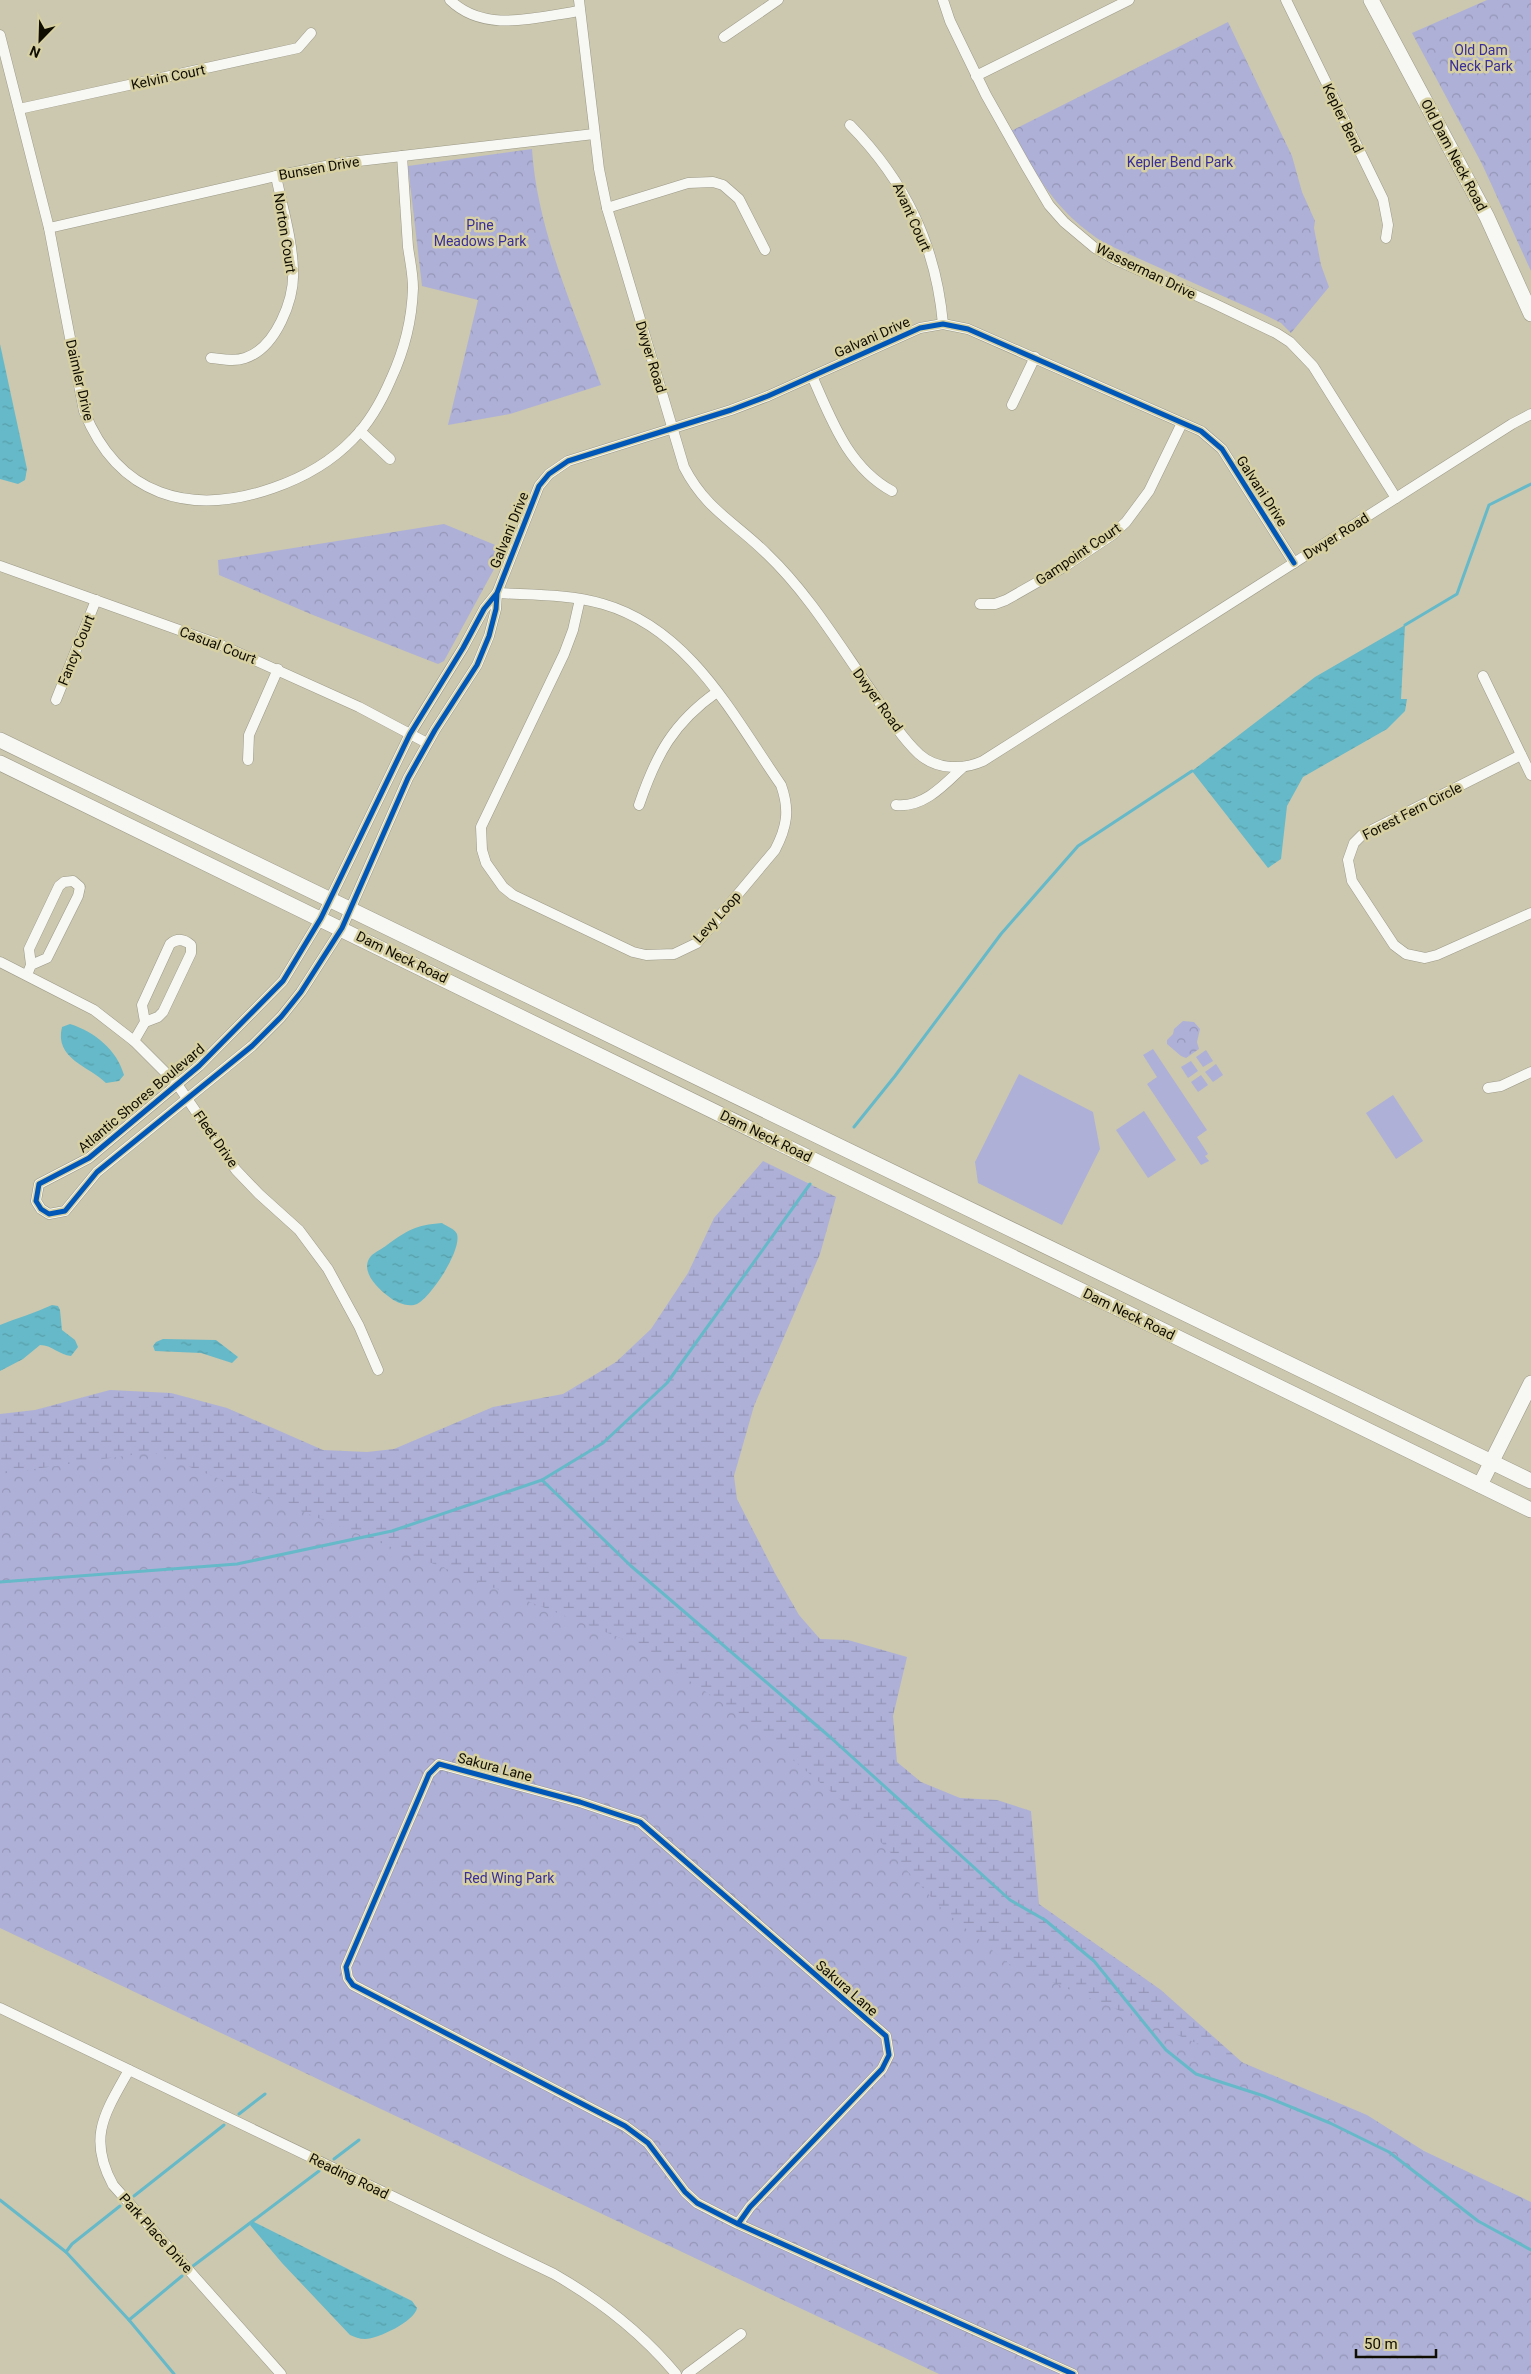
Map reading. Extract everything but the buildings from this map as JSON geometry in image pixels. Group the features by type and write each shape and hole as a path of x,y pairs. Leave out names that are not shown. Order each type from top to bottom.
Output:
{"main road":[{"name":"Old Dam Neck Road","path":"1371,0 1487,217 1531,314"},
{"name":"Dam Neck Road","path":"0,740 1531,1481"},
{"name":"Dam Neck Road","path":"0,763 342,928 1531,1510"},
{"path":"1112,1305 1123,1284"},
{"path":"1480,1485 1531,1383"}],"street":[{"path":"450,0 467,13 492,21 508,21 579,5"},
{"path":"724,37 778,0"},
{"name":"Wasserman Drive","path":"943,0 950,21 976,76 1049,205 1064,222 1095,248 1114,259 1222,307 1290,342 1313,366 1396,498"},
{"path":"976,76 1129,0"},
{"name":"Kepler Bend","path":"1286,0 1383,200 1388,225 1386,238"},
{"name":"Dwyer Road","path":"579,5 594,134 607,208 684,467 701,496 713,509 766,552 802,592 893,723 919,754 938,764 964,767 983,761 1512,424 1531,414"},
{"name":"Kelvin Court","path":"19,109 298,48 311,33"},
{"name":"Daimler Drive","path":"0,35 49,228 84,411 92,431 103,449 128,474 140,482 174,496 193,500 232,500 250,496 303,476 340,450 360,431 383,397 400,357 411,309 412,271 402,156"},
{"name":"Avant Court","path":"850,125 875,150 891,173 911,209 930,255 938,284 943,324"},
{"name":"Bunsen Drive","path":"49,228 341,163 594,134"},
{"name":"Norton Court","path":"211,358 234,360 246,358 270,339 286,312 291,293 293,267 276,176"},
{"path":"607,208 688,183 714,182 723,185 739,199 765,250"},
{"name":"Galvani Drive","path":"321,918 410,734 463,648 484,609 497,592 536,492 549,474 568,461 768,396 920,328 943,324 968,329 1201,431 1222,449 1294,563"},
{"path":"1012,405 1035,357"},
{"path":"812,376 837,431 848,450 872,478 892,491"},
{"name":"Gampoint Court","path":"980,604 996,604 1006,600 1112,535 1126,522 1149,492 1182,422"},
{"path":"360,431 390,459"},
{"name":"Casual Court","path":"0,566 221,645 278,669 427,743"},
{"name":"Galvani Drive","path":"342,928 408,778 482,653 496,610 497,592"},
{"name":"Levy Loop","path":"497,592 580,599 622,611 660,632 695,664 717,692 780,785 785,797 787,816 783,836 775,850 704,936 686,950 674,954 646,955 633,952 513,895 502,887 486,863 482,850 481,827 564,654 573,630 580,599"},
{"name":"Fancy Court","path":"56,700 96,600"},
{"path":"248,760 249,735 278,669"},
{"path":"1483,676 1531,775"},
{"path":"639,805 651,770 672,732 700,704 717,692"},
{"name":"Forest Fern Circle","path":"1521,755 1362,835 1354,843 1348,860 1349,873 1355,887 1394,945 1406,954 1415,957 1437,955 1531,913"},
{"path":"896,805 913,804 925,799 964,767"},
{"path":"73,881 80,887 78,896 47,958 29,970 29,949 58,886 64,882 73,881"},
{"name":"Atlantic Shores Boulevard","path":"321,918 282,982 213,1053 87,1160 39,1184 36,1201 41,1208 49,1214 64,1211 97,1172 252,1046 281,1017 301,992 342,928"},
{"path":"134,1041 145,1022 158,1017 166,1006 191,953 191,945 185,941 177,940 170,944 142,1005 145,1022"},
{"name":"Fleet Drive","path":"0,962 29,970 94,1010 134,1041 177,1084 236,1170 259,1194 299,1230 328,1270 359,1326 378,1370"},
{"path":"1488,1088 1501,1086 1531,1072"},
{"name":"Sakura Lane","path":"738,2224 750,2207 882,2069 889,2055 886,2036 640,1822 580,1802 439,1764 429,1774 425,1782 346,1967 348,1978 354,1986 625,2126 648,2143 685,2192 697,2203 738,2224 1073,2374"},
{"name":"Reading Road","path":"0,2008 554,2274 598,2300 631,2326 659,2353 676,2374"},
{"name":"Park Place Drive","path":"129,2070 104,2114 100,2131 102,2161 107,2174 113,2185 281,2374"},
{"path":"687,2374 741,2334"}],"green space":[{"name":"Old Dam Neck Park","path":"1487,0 1531,0 1531,271 1482,164 1412,33"},
{"name":"Kepler Bend Park","path":"1228,22 1292,156 1302,192 1315,221 1314,228 1321,265 1329,287 1291,333 1281,323 1263,314 1104,243 1087,231 1061,206 1040,180 1011,131"},
{"name":"Pine Meadows Park","path":"532,149 535,179 549,239 558,269 601,385 510,414 448,425 478,300 422,286 408,166"},
{"path":"444,524 505,549 444,661 438,664 313,615 219,575 218,560"},
{"path":"1183,1021 1194,1022 1200,1029 1197,1042 1199,1049 1186,1058 1167,1044 1167,1040 1173,1034 1174,1029"},
{"path":"1153,1049 1207,1130 1197,1137 1208,1154 1205,1156 1209,1161 1201,1165 1147,1084 1157,1077 1143,1055"},
{"path":"1206,1050 1213,1061 1203,1067 1196,1057"},
{"path":"1191,1061 1198,1071 1188,1078 1181,1067"},
{"path":"1216,1064 1223,1075 1213,1082 1205,1072"},
{"path":"1019,1074 1093,1112 1100,1149 1062,1225 978,1183 975,1162"},
{"path":"1201,1075 1208,1085 1198,1092 1191,1082"},
{"path":"1393,1095 1423,1141 1396,1159 1366,1113"},
{"path":"1144,1111 1176,1160 1148,1178 1116,1130"},
{"path":"763,1161 836,1197 820,1254 754,1406 734,1476 737,1499 776,1575 799,1615 820,1639 848,1640 907,1657 893,1716 897,1762 921,1782 960,1798 997,1800 1031,1811 1039,1904 1161,1990 1252,2071 0,1693 0,1414 35,1410 110,1390 171,1393 227,1408 323,1450 367,1452 394,1449 493,1407 563,1394 616,1362 651,1329 688,1273 714,1218"},
{"name":"Red Wing Park","path":"152,1452 633,1643 733,1710 848,1806 942,1909 1009,1964 1367,2115 1424,2151 1531,2202 1531,2374 939,2374 0,1928 0,1474"}],"water":[{"path":"0,344 27,469 25,480 18,484 0,479"},
{"path":"1405,625 1401,699 1407,699 1405,711 1387,729 1303,777 1287,806 1281,859 1268,868 1192,771 1315,677"},
{"path":"70,1024 88,1032 104,1043 121,1066 124,1075 119,1081 106,1083 68,1054 63,1047 61,1038 62,1027"},
{"path":"442,1223 456,1232 457,1242 450,1262 437,1284 423,1300 413,1305 398,1302 384,1293 368,1273 368,1261 371,1256 412,1229"},
{"path":"52,1305 58,1306 60,1310 62,1330 75,1340 78,1347 71,1356 40,1345 23,1359 0,1371 0,1325"},
{"path":"163,1339 216,1340 238,1357 232,1363 201,1353 155,1351 153,1346 156,1342"},
{"path":"252,2221 412,2301 417,2308 415,2313 403,2324 378,2336 365,2339 350,2335 282,2263 250,2225"}],"waterway":[{"path":"1405,625 1457,594 1489,505 1531,484"},
{"path":"854,1127 895,1076 1001,934 1078,846 1192,771"},
{"path":"0,1582 237,1564 392,1531 542,1480 603,1443 667,1383 810,1184"},
{"path":"542,1480 631,1566 830,1737 1010,1900 1045,1920 1094,1961 1166,2050 1196,2074 1264,2096 1330,2123 1389,2152 1478,2221 1531,2250"},
{"path":"239,2114 265,2094"},
{"path":"134,2196 224,2125"},
{"path":"334,2159 359,2140"},
{"path":"193,2266 319,2171"},
{"path":"0,2200 66,2252 129,2320 174,2374"},
{"path":"66,2252 72,2244 120,2206"},
{"path":"129,2320 182,2276"}],"cycle path":[{"path":"497,593 484,609 463,648 410,734 321,918 283,981 199,1066 89,1158 39,1184 36,1201 41,1209 49,1214 65,1211 97,1172 252,1046 281,1017 301,992 342,928 408,778 435,730 477,665 489,636 496,609 497,593 539,486 549,474 568,461 731,410 768,396 920,328 943,324 968,329 1201,431 1222,449 1294,563"},
{"path":"738,2224 750,2207 882,2069 889,2055 886,2036 640,1822 580,1802 439,1764 429,1774 346,1967 348,1978 353,1985 625,2126 648,2143 685,2192 697,2203 738,2224 1073,2374"}]}
